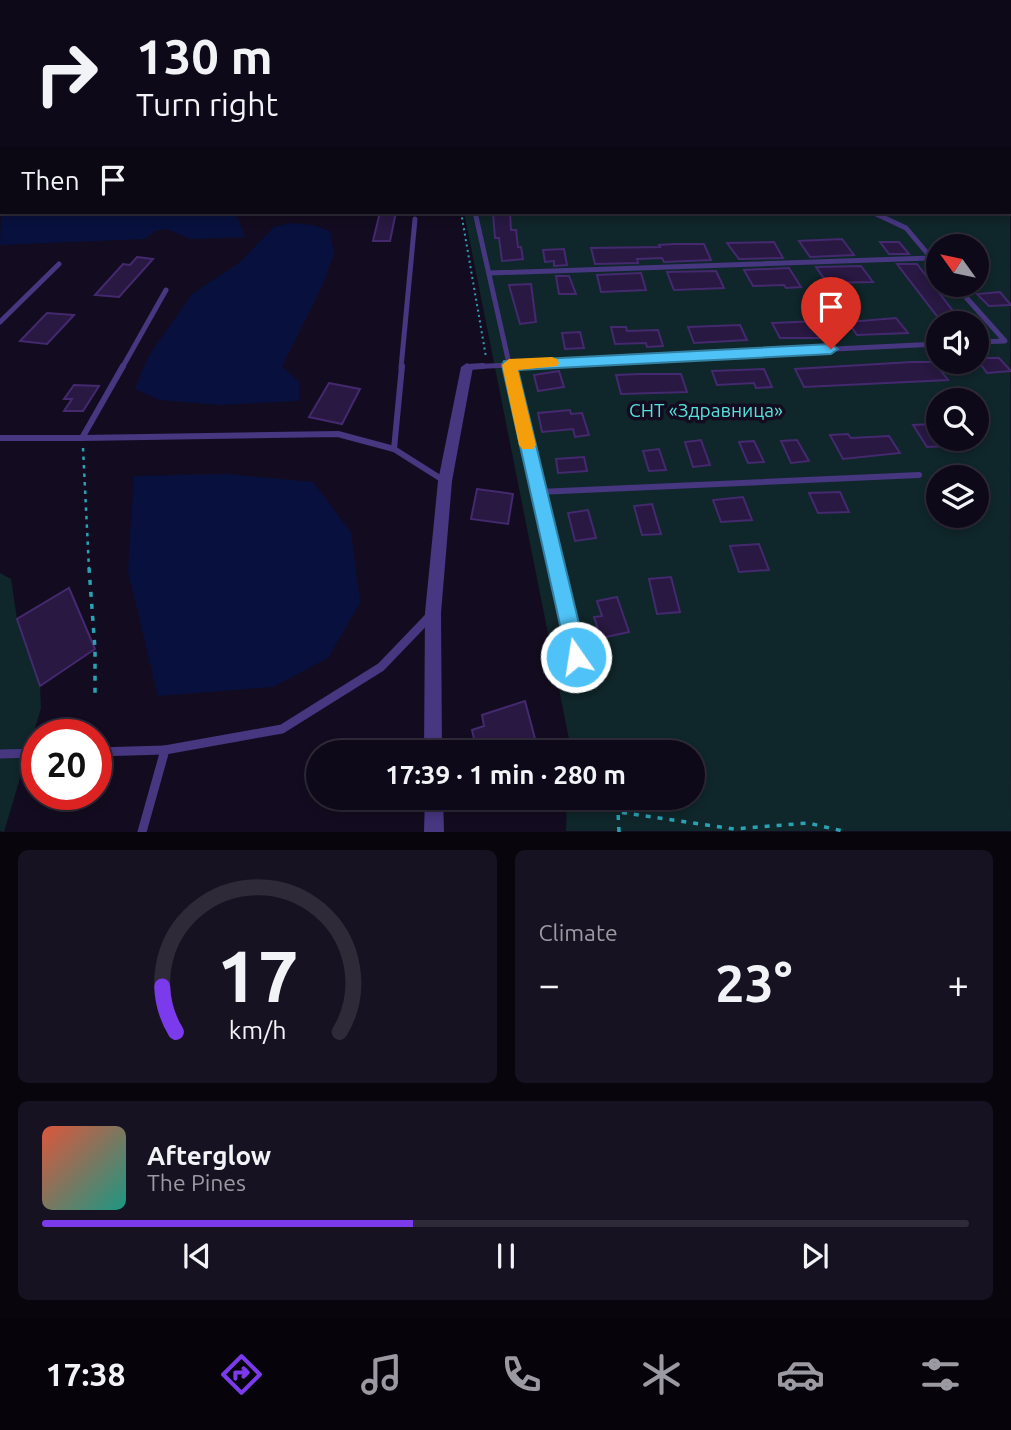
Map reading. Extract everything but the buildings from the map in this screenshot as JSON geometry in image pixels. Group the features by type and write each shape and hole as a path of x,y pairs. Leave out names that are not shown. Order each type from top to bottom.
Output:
{"street":[{"path":"433,740 433,612 444,481 467,367"},
{"path":"434,810 434,831"}],"lane":[{"path":"475,214 576,657"},
{"path":"876,214 906,228 926,252"},
{"path":"394,449 415,219"},
{"path":"490,273 926,258"},
{"path":"0,321 59,264"},
{"path":"82,438 166,290"},
{"path":"967,298 1011,348"},
{"path":"989,342 1005,341"},
{"path":"467,367 926,345"},
{"path":"0,438 338,434 394,449 444,481"},
{"path":"538,492 919,475"},
{"path":"112,752 165,750 282,729 381,667 433,612"},
{"path":"142,831 165,750"},
{"path":"0,754 21,753"}],"path":[{"path":"461,214 487,366"},
{"path":"82,438 95,649 95,694"},
{"path":"619,831 618,812 734,828 808,823 847,831"}],"green space":[{"name":"СНТ «Здравница»","path":"464,214 1010,214 1011,831 566,831 567,810 705,810 705,740 569,740"},
{"path":"0,573 11,579 17,619 40,686 41,708 38,719 21,719 21,775 4,832 0,831"}],"shaded area":[{"path":"1,214 237,216 245,237 191,239 167,229 155,231 145,239 0,245"},
{"path":"291,223 313,225 330,231 334,254 322,286 282,366 299,382 299,401 219,405 160,400 135,389 148,357 191,295 240,262 274,227"},
{"path":"226,474 313,482 351,532 360,603 328,658 273,687 158,696 128,572 134,476"}],"slow traffic":[{"path":"527,445 509,365 552,363"}],"route":[{"path":"576,657 509,365 831,349"}]}
